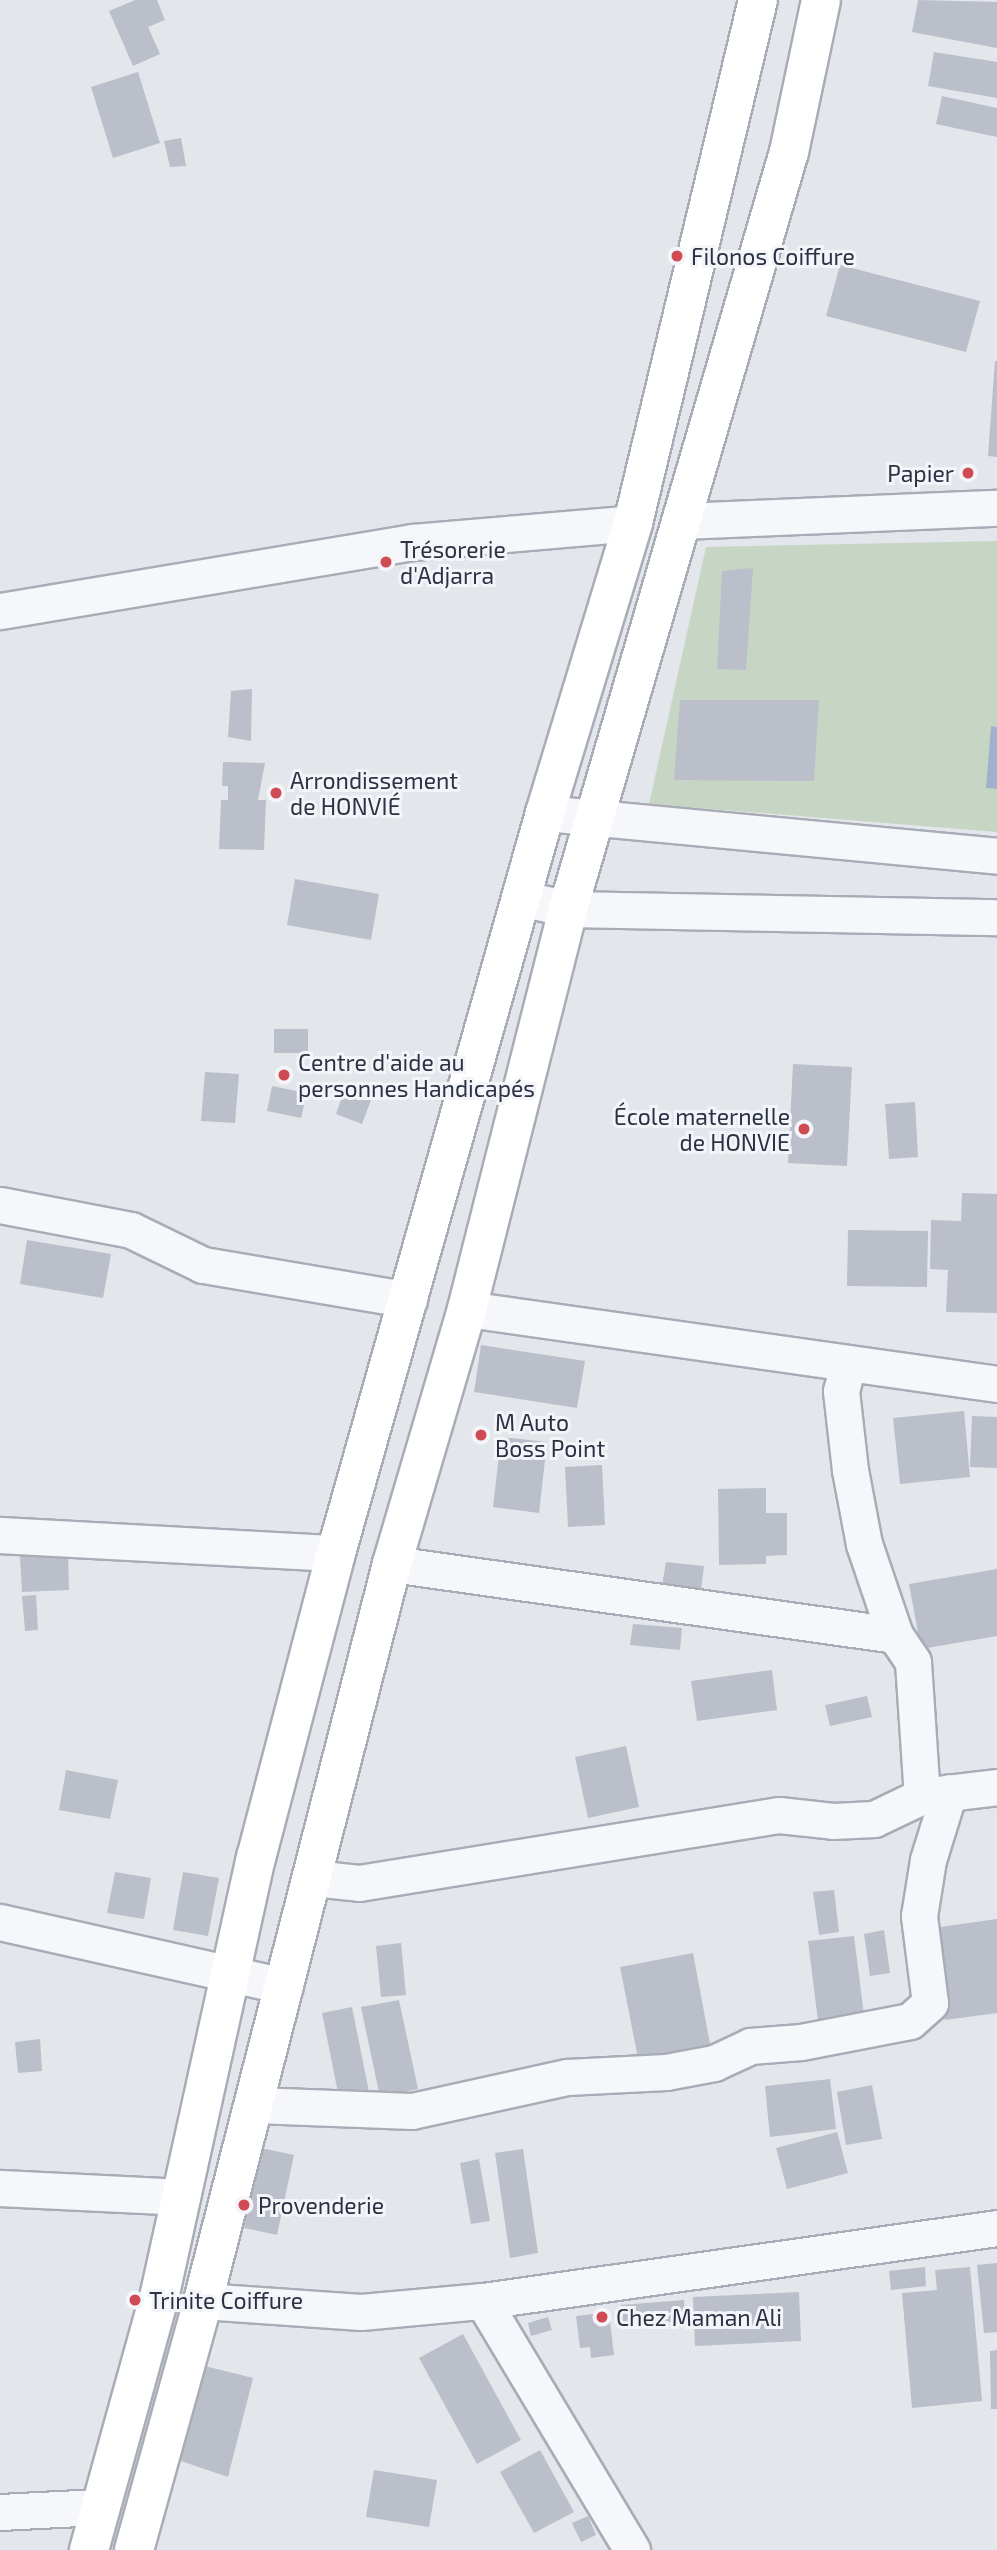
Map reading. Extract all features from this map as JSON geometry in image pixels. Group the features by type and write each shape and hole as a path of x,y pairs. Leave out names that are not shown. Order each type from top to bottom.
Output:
{"main road":[{"path":"89,2550 159,2298 228,1974 336,1553 545,813 633,523 758,0"},
{"path":"134,2550 255,2105 393,1564 467,1309 568,909 789,152 821,0"}],"street":[{"path":"681,521 997,508"},
{"path":"0,611 412,542 633,523"},
{"path":"545,813 594,821 997,856"},
{"path":"521,898 568,909 997,916"},
{"path":"0,1205 131,1230 203,1265 409,1300"},
{"path":"467,1309 997,1384"},
{"path":"255,2105 412,2111 567,2077 666,2072 713,2063 750,2046 910,2021 929,2003 919,1916 935,1794 913,1662 895,1635 864,1544 850,1470 841,1391 848,1365"},
{"path":"0,1535 336,1553"},
{"path":"393,1564 895,1635"},
{"path":"313,1878 359,1884 779,1815 832,1821 874,1819 935,1794 997,1787"},
{"path":"0,1922 285,1986"},
{"path":"0,1937 48,1933"},
{"path":"0,2188 182,2197"},
{"path":"203,2301 360,2312 483,2301 997,2228"},
{"path":"483,2301 632,2550"},
{"path":"0,2512 100,2507"}],"green space":[{"path":"997,541 997,727 992,726 987,788 997,789 997,832 649,804 706,547"}],"water":[{"path":"991,726 997,727 997,789 986,788"}],"building":[{"path":"135,0 157,0 165,20 148,27 160,54 133,66 109,11"},
{"path":"918,0 997,2 997,48 912,32"},
{"path":"934,52 997,62 997,98 928,86"},
{"path":"138,72 160,143 113,158 91,87"},
{"path":"942,96 997,108 997,137 936,124"},
{"path":"181,138 186,166 170,167 164,141"},
{"path":"840,265 980,301 966,352 826,316"},
{"path":"997,361 997,457 988,456"},
{"path":"753,568 746,670 717,669 722,571"},
{"path":"252,689 251,741 228,737 231,691"},
{"path":"680,700 819,700 814,781 674,780"},
{"path":"223,762 265,763 258,800 266,800 264,850 219,849 221,800 228,800 228,786 222,786"},
{"path":"295,879 379,894 371,940 287,925"},
{"path":"274,1029 308,1029 308,1053 274,1053"},
{"path":"793,1064 852,1067 847,1166 788,1163"},
{"path":"205,1072 239,1074 235,1123 201,1121"},
{"path":"272,1086 307,1093 301,1118 267,1111"},
{"path":"344,1091 371,1100 362,1124 336,1114"},
{"path":"915,1102 918,1157 889,1159 885,1104"},
{"path":"962,1193 997,1194 997,1313 946,1312 948,1270 930,1269 931,1220 961,1221"},
{"path":"848,1230 928,1231 927,1287 847,1286"},
{"path":"27,1240 111,1254 103,1298 20,1284"},
{"path":"481,1345 585,1361 577,1408 474,1392"},
{"path":"964,1411 970,1477 900,1484 893,1418"},
{"path":"972,1416 997,1417 997,1468 970,1467"},
{"path":"501,1437 547,1442 539,1513 493,1507"},
{"path":"602,1465 605,1525 568,1527 565,1467"},
{"path":"766,1488 766,1513 787,1513 787,1555 766,1556 766,1564 719,1565 718,1489"},
{"path":"68,1553 69,1590 22,1592 20,1556"},
{"path":"666,1562 704,1566 701,1589 662,1585"},
{"path":"997,1569 997,1636 921,1649 909,1584"},
{"path":"36,1595 38,1630 25,1631 22,1596"},
{"path":"633,1624 682,1628 680,1650 630,1645"},
{"path":"772,1670 777,1710 697,1721 691,1681"},
{"path":"867,1696 872,1717 830,1726 825,1705"},
{"path":"626,1746 639,1807 588,1818 575,1757"},
{"path":"66,1770 118,1780 110,1819 59,1810"},
{"path":"115,1872 151,1878 144,1919 107,1913"},
{"path":"183,1872 219,1878 208,1936 173,1930"},
{"path":"834,1890 839,1932 819,1935 813,1892"},
{"path":"997,1919 997,2013 945,2020 933,1928"},
{"path":"884,1930 890,1973 870,1976 864,1934"},
{"path":"854,1936 865,2023 819,2029 808,1941"},
{"path":"401,1943 406,1995 381,1997 376,1946"},
{"path":"693,1953 711,2049 639,2063 620,1967"},
{"path":"399,2000 418,2089 380,2097 361,2007"},
{"path":"352,2007 370,2097 340,2103 322,2013"},
{"path":"40,2039 42,2071 18,2073 15,2042"},
{"path":"830,2079 836,2129 770,2137 765,2086"},
{"path":"872,2085 882,2139 846,2145 837,2092"},
{"path":"837,2132 848,2173 787,2189 776,2148"},
{"path":"261,2148 294,2155 277,2235 244,2228"},
{"path":"523,2149 538,2253 510,2258 495,2153"},
{"path":"479,2159 490,2221 471,2224 460,2163"},
{"path":"997,2263 997,2332 984,2333 977,2265"},
{"path":"925,2267 926,2286 891,2290 889,2271"},
{"path":"970,2267 982,2401 912,2408 902,2293 937,2290 935,2270"},
{"path":"799,2292 801,2341 695,2346 693,2297"},
{"path":"684,2300 685,2321 622,2325 621,2305"},
{"path":"609,2312 614,2355 591,2358 590,2347 580,2348 576,2316"},
{"path":"548,2317 552,2330 531,2336 528,2323"},
{"path":"463,2334 521,2440 477,2464 419,2358"},
{"path":"997,2350 997,2409 991,2409 990,2351"},
{"path":"201,2365 253,2378 228,2477 178,2460"},
{"path":"540,2450 574,2512 534,2533 500,2472"},
{"path":"374,2470 437,2480 429,2527 366,2517"},
{"path":"588,2516 596,2535 581,2542 572,2523"}],"place":[{"name":"Filonos Coiffure","path":"677,256"},
{"name":"Papier","path":"968,473"},
{"name":"Trésorerie d'Adjarra","path":"386,562"},
{"name":"Arrondissement de HONVIÉ","path":"276,793"},
{"name":"Centre d'aide au personnes Handicapés","path":"284,1075"},
{"name":"École maternelle de HONVIE","path":"804,1129"},
{"name":"M Auto Boss Point","path":"481,1435"},
{"name":"Provenderie","path":"244,2205"},
{"name":"Trinite Coiffure","path":"135,2300"},
{"name":"Chez Maman Ali","path":"602,2317"}]}
